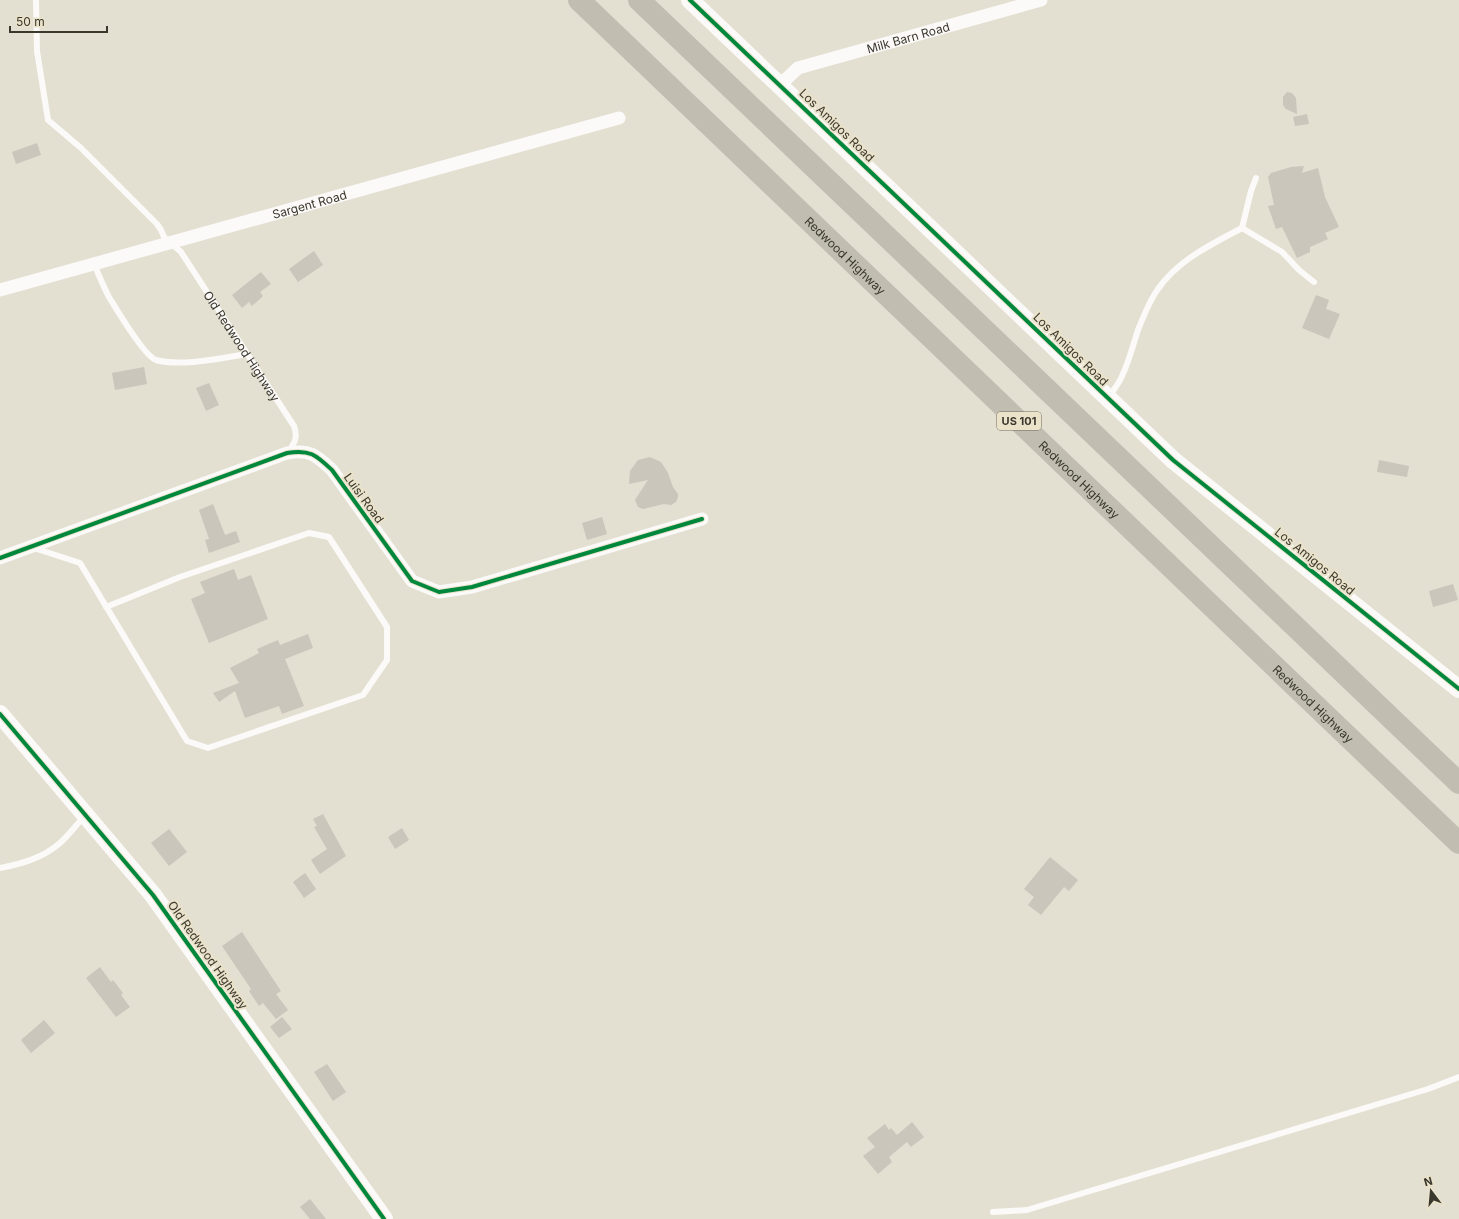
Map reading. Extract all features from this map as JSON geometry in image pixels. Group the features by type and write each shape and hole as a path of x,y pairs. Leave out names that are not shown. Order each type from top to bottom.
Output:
{"highway":[{"name":"Redwood Highway","path":"580,0 1459,843"},
{"path":"639,0 1459,783"}],"street":[{"name":"Los Amigos Road","path":"690,0 1173,460 1459,689"},
{"name":"Milk Barn Road","path":"780,85 798,68 1041,0"},
{"name":"Sargent Road","path":"0,290 619,118"},
{"name":"Luisi Road","path":"0,558 287,453 297,451 308,452 317,456 332,470 412,581 439,592 472,587 702,519"},
{"name":"Old Redwood Highway","path":"0,714 153,895 384,1219"}],"lane":[{"name":"Old Redwood Highway","path":"36,0 37,51 48,120 81,148 157,224 164,237 181,252 294,426 296,437 294,444 287,453"},
{"path":"1108,398 1122,376 1144,315 1161,284 1174,270 1188,260 1242,228 1251,191 1256,178"},
{"path":"1242,228 1282,252 1299,270 1314,282"},
{"path":"94,264 109,296 145,352 156,360 170,362 201,362 247,354"},
{"path":"33,547 80,563 106,607 187,741 208,748 363,695 387,660 387,627 329,537 309,533 180,577 106,607"},
{"path":"0,868 20,864 45,853 60,844 86,814"},
{"path":"993,1212 1027,1210 1428,1089 1459,1077"}],"building":[{"path":"1287,92 1292,93 1296,98 1297,114 1286,109 1283,105 1283,97"},
{"path":"1307,114 1309,124 1295,126 1293,117"},
{"path":"37,143 41,155 16,164 12,152"},
{"path":"1304,166 1302,173 1318,168 1325,197 1339,227 1325,233 1328,239 1310,247 1310,252 1297,258 1282,227 1276,229 1268,206 1274,205 1268,177 1271,173 1291,167"},
{"path":"314,251 323,265 298,282 289,269"},
{"path":"261,272 271,284 260,292 263,296 252,306 249,302 242,308 232,295"},
{"path":"1316,295 1329,300 1326,309 1340,314 1329,339 1302,328"},
{"path":"144,367 147,384 115,390 112,373"},
{"path":"209,383 219,405 206,411 196,388"},
{"path":"650,457 661,462 668,473 678,497 676,502 671,505 664,504 643,509 638,507 635,500 648,480 629,484 630,471 638,460"},
{"path":"1379,460 1409,466 1407,477 1377,472"},
{"path":"213,504 225,535 236,531 240,542 209,553 205,540 209,539 199,510"},
{"path":"602,517 607,534 587,540 582,523"},
{"path":"234,569 238,580 251,575 268,619 209,643 191,599 205,593 200,582"},
{"path":"1453,584 1458,600 1433,607 1429,591"},
{"path":"308,634 313,648 285,659 304,706 282,714 279,706 245,718 235,691 219,702 213,693 239,683 230,668 259,653 257,649 278,640 280,645"},
{"path":"323,814 346,856 320,874 311,860 327,849 314,827 317,826 313,819"},
{"path":"402,828 409,840 395,849 388,837"},
{"path":"169,829 187,852 169,866 151,843"},
{"path":"1050,857 1078,880 1069,891 1064,887 1041,915 1028,905 1034,897 1024,889"},
{"path":"305,873 316,889 304,898 293,882"},
{"path":"242,932 281,991 276,994 288,1010 276,1019 263,1003 259,1006 249,991 251,989 222,946"},
{"path":"100,967 111,982 113,980 123,993 121,995 130,1007 116,1017 86,978"},
{"path":"282,1017 292,1029 279,1038 270,1027"},
{"path":"44,1020 55,1033 31,1053 21,1040"},
{"path":"327,1064 346,1092 333,1101 314,1072"},
{"path":"912,1122 924,1137 911,1147 907,1142 889,1157 892,1162 878,1174 863,1156 875,1147 867,1138 885,1124 889,1130 891,1128 897,1135"},
{"path":"310,1199 326,1219 310,1219 300,1207"}],"cycle path":[{"path":"690,0 1173,460 1459,689"},
{"path":"0,558 287,453 295,452 312,454 332,470 412,581 439,592 472,587 702,519"},
{"path":"0,714 153,895 384,1219"}]}
